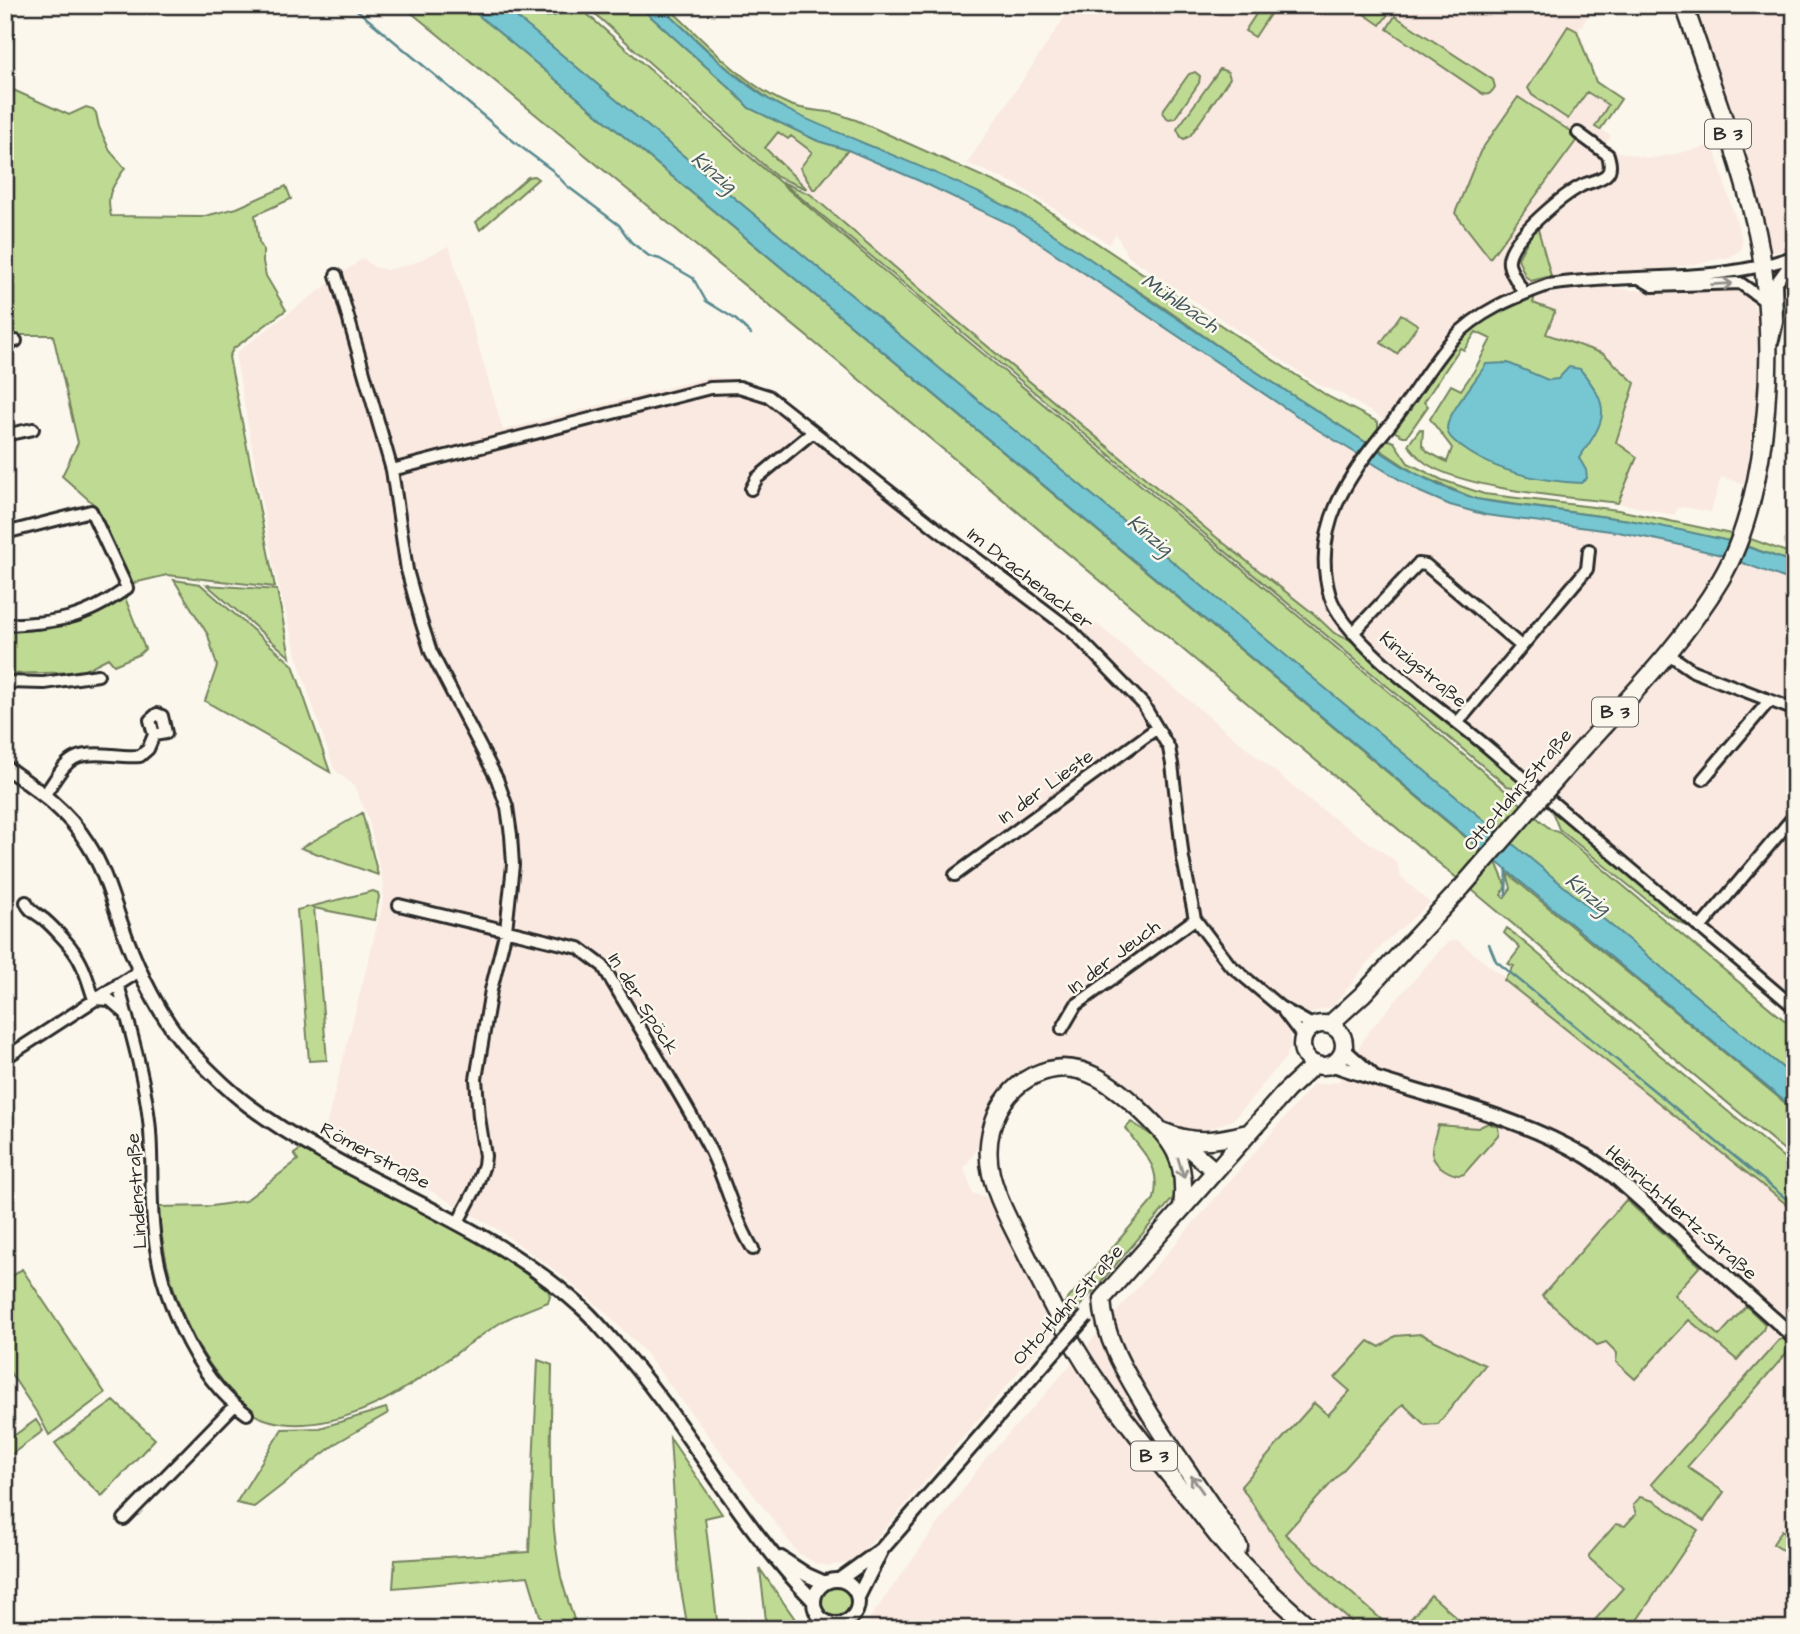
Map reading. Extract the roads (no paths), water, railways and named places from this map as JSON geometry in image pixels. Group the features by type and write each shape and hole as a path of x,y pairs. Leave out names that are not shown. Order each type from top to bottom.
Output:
{"main road":[{"name":"Otto-Hahn-Straße","path":"1102,1299 1287,1090 1317,1061 1337,1060 1326,1034 1462,887 1667,653 1723,576 1745,525 1757,479 1763,441 1769,356 1762,266 1756,231 1729,136 1684,5"},
{"path":"1317,1061 1302,1049 1326,1034"},
{"name":"B 3","path":"1215,1171 1106,1082 1076,1069 1049,1070 1019,1085 1001,1106 993,1122 988,1145 991,1173 1013,1229 1093,1375 1167,1473 1241,1563 1312,1629"},
{"path":"1170,1134 1202,1142 1248,1133"},
{"name":"B 3","path":"1170,1134 1182,1165 1182,1209"},
{"name":"B 3","path":"1102,1299 1105,1328 1135,1389 1261,1582"}],"street":[{"path":"1524,293 1510,267 1509,258 1523,235 1541,215 1562,199 1609,172 1608,155 1578,133"},
{"name":"Kinzigstraße","path":"1795,256 1762,266 1566,282 1524,293 1493,308 1453,339 1376,442 1337,501 1329,519 1326,540 1331,597 1353,633 1385,663 1795,1008"},
{"path":"1769,356 1777,322 1776,283 1795,256"},
{"path":"336,275 392,470 407,570 431,652 486,753 507,807 513,865 506,930 491,990 476,1079 484,1165 475,1190 458,1222"},
{"path":"1639,278 1653,286 1740,283 1765,301"},
{"name":"Im Drachenacker","path":"392,470 726,386 768,396 1071,630 1143,704 1169,748 1183,859 1195,919 1229,964 1280,1007 1326,1034"},
{"path":"5,435 33,429"},
{"path":"751,489 757,478 813,432"},
{"path":"5,533 91,511 127,588 107,603 67,619 5,625"},
{"path":"1458,722 1587,569 1589,550"},
{"path":"1353,633 1418,564 1426,565 1521,646"},
{"path":"1667,653 1693,671 1795,710"},
{"path":"5,682 44,683 98,675"},
{"path":"1703,779 1769,701"},
{"name":"In der Lieste","path":"955,875 1157,728"},
{"path":"45,794 66,763 76,757 87,753 140,756 148,749 153,735"},
{"name":"Römerstraße","path":"5,767 45,794 68,817 89,845 104,874 153,996 178,1037 226,1087 249,1106 324,1152 458,1222 518,1258 581,1306 639,1370 769,1549 814,1601"},
{"path":"1700,928 1795,815"},
{"path":"26,902 28,908 48,922 82,963 94,999"},
{"name":"In der Spöck","path":"399,905 579,948 603,966 706,1141 723,1177 740,1228 753,1249"},
{"name":"In der Jeuch","path":"1062,1029 1076,1004 1195,919"},
{"path":"5,1058 141,970"},
{"name":"Lindenstraße","path":"118,985 149,1120 153,1225 170,1305 192,1352 235,1405 247,1414"},
{"path":"94,999 110,1000 125,1013"},
{"name":"Heinrich-Hertz-Straße","path":"1326,1034 1374,1077"},
{"name":"Heinrich-Hertz-Straße","path":"1317,1061 1512,1123 1559,1142 1587,1157 1615,1177 1795,1338"},
{"name":"Otto-Hahn-Straße","path":"839,1580 882,1549 1102,1299"},
{"path":"124,1520 235,1405"},
{"name":"Römerstraße","path":"769,1549 798,1570 825,1583"},
{"name":"Otto-Hahn-Straße","path":"858,1597 882,1549"},
{"path":"856,1612 845,1622 832,1626 818,1615 814,1601 825,1583 839,1580 852,1587 858,1597 856,1629"}],"water":[{"path":"466,5 566,5 569,8 556,15 515,16 1795,1078 1795,1110"},
{"path":"638,5 659,5 728,69 784,108 952,180 1040,225 1238,360 1407,469 1438,485 1476,499 1629,520 1729,541 1795,563 1795,582 1721,555 1668,542 1618,532 1486,515 1450,505 1420,492 1318,430 1014,226 924,183 848,150 818,141 749,108"},
{"path":"1508,363 1548,380 1558,379 1569,367 1580,369 1590,382 1601,404 1602,414 1595,433 1579,458 1587,478 1581,483 1550,480 1504,469 1476,456 1453,440 1449,434 1447,428 1452,414 1486,364"}],"waterway":[{"path":"351,5 517,144 552,170 567,186 619,225 631,242 649,256 660,259 693,278 706,301 735,319 751,334"},
{"path":"1506,894 1507,869"},
{"path":"1489,944 1496,961 1795,1206"}],"water label":[{"name":"Kinzig","path":"714,172"},
{"name":"Mühlbach","path":"1180,303"},
{"name":"Kinzig","path":"1150,535"},
{"name":"Kinzig","path":"1588,894"}]}
